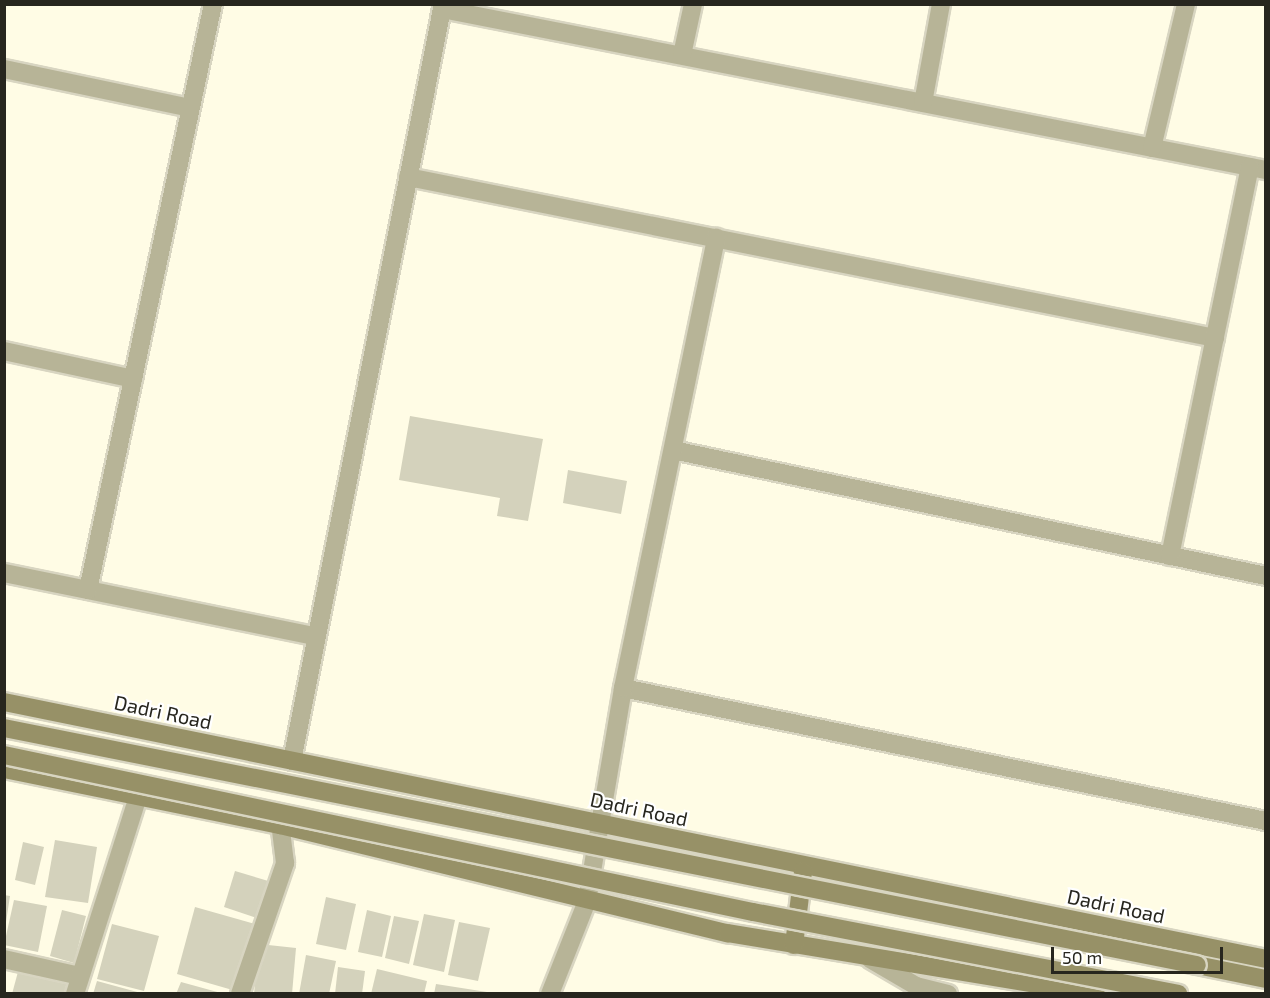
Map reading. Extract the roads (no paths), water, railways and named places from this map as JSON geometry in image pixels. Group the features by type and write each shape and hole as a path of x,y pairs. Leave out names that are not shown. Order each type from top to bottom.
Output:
{"street":[{"path":"88,590 213,4"},
{"path":"682,56 693,4"},
{"path":"923,103 941,4"},
{"path":"1152,148 1186,4"},
{"path":"292,761 314,636 443,7 1258,168 1215,338 1170,556"},
{"path":"4,69 190,108"},
{"path":"408,177 1215,338"},
{"path":"550,993 587,901 623,688 716,238"},
{"path":"4,351 133,379"},
{"path":"673,450 1266,576"},
{"path":"4,573 314,636"},
{"path":"623,688 1266,821"},
{"name":"Dadri Road","path":"4,702 1266,959"},
{"path":"4,728 1266,979"},
{"path":"4,755 753,912 1178,993"},
{"path":"4,769 139,794 280,825 587,901 794,945 1067,991 1096,993"},
{"path":"4,959 77,985 139,794"},
{"path":"240,993 285,863 280,825"},
{"path":"794,945 804,865"},
{"path":"870,959 916,986 948,993"}]}
